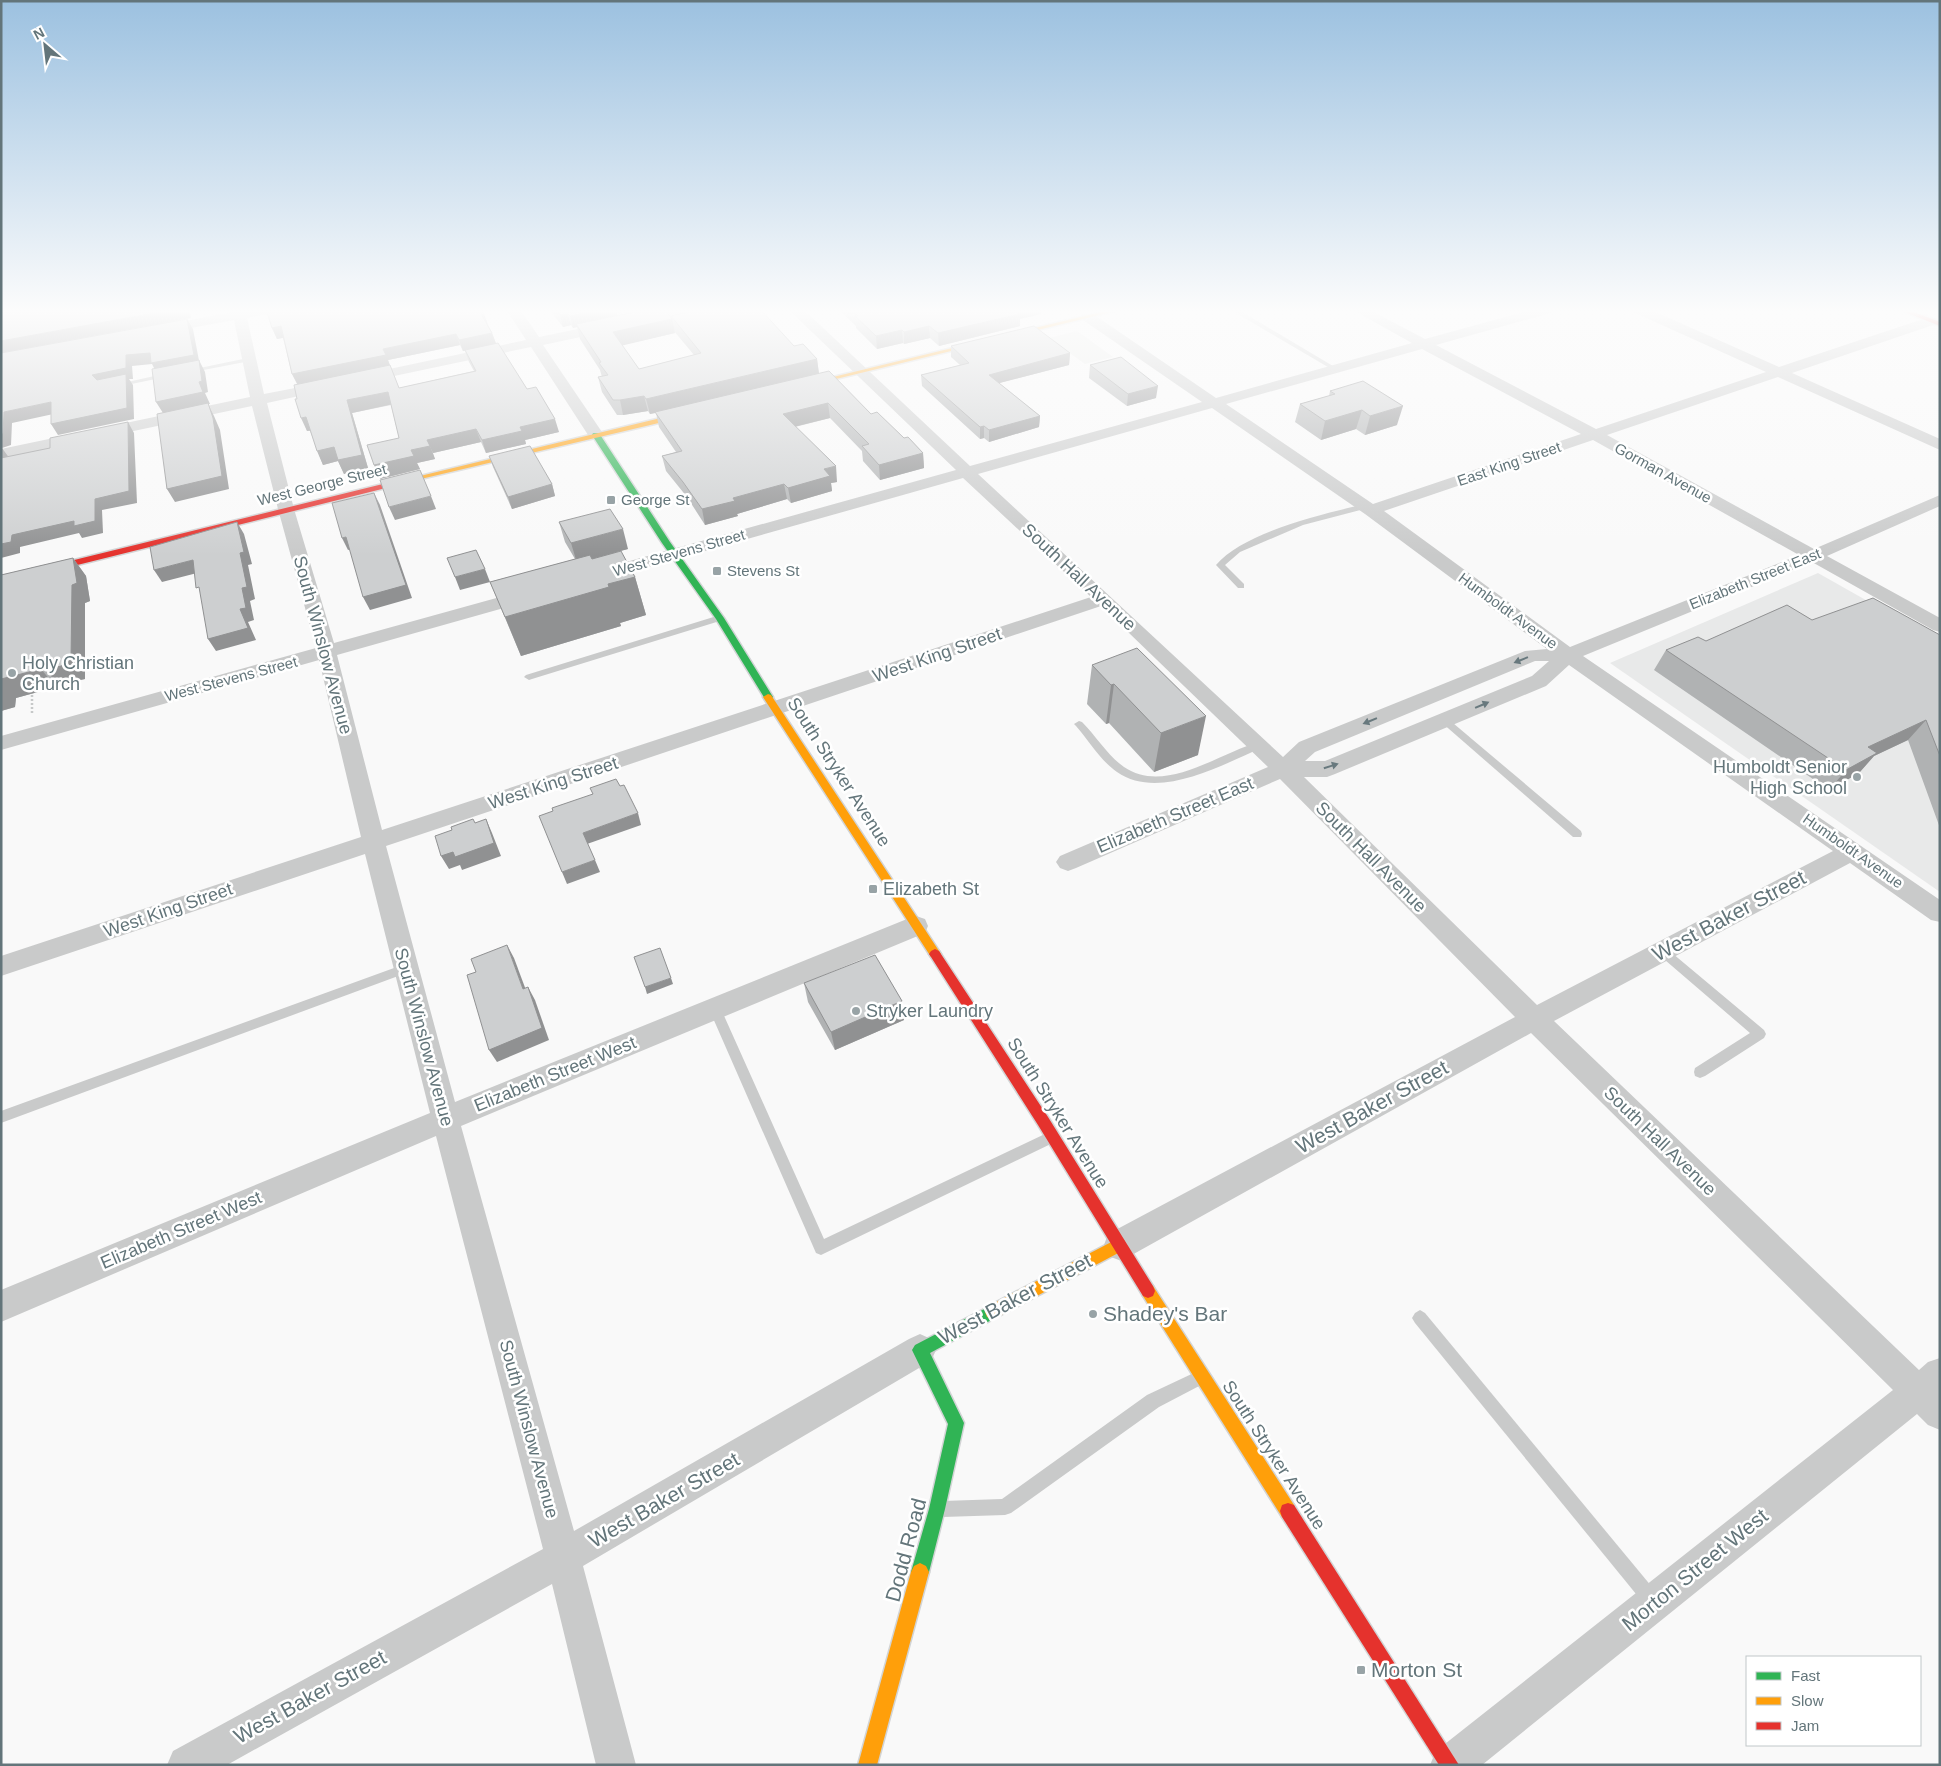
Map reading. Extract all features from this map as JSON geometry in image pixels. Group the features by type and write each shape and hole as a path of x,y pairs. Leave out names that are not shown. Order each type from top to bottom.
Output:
{"street":[{"name":"South Winslow Avenue","path":"256,391 286,510 326,653 405,969 563,1558 616,1765"},
{"path":"1,454 299,391"},
{"name":"South Stryker Avenue","path":"567,391 674,554 720,618 776,710 1052,1136 1202,1377 1450,1765"},
{"name":"South Hall Avenue","path":"881,391 1283,768 1534,1019 1933,1393"},
{"name":"Humboldt Avenue","path":"1195,391 1368,508 1568,655 1940,913"},
{"name":"West Stevens Street","path":"580,581 1254,391"},
{"name":"Gorman Avenue","path":"1512,391 1595,435 1939,625"},
{"name":"East King Street","path":"1368,508 1727,391"},
{"path":"1819,391 1940,445"},
{"name":"West George Street","path":"1,581 286,510 707,409"},
{"name":"Elizabeth Street East","path":"1283,768 1327,769 1539,681 1568,655 1812,556 1940,500"},
{"name":"West Stevens Street","path":"1,742 543,591"},
{"name":"West King Street","path":"1,966 374,841 776,710 1104,599"},
{"name":"Elizabeth Street East","path":"1068,862 1283,768 1307,747 1532,655 1568,655"},
{"name":"West Baker Street","path":"187,1765 563,1558 920,1350 1119,1245 1534,1019 1853,851"},
{"name":"Elizabeth Street West","path":"1,1306 446,1119 916,926"},
{"name":"Dodd Road","path":"867,1765 937,1509 956,1423 920,1350"},
{"name":"Morton Street West","path":"1450,1765 1654,1602 1933,1393"}],"lane":[{"path":"1241,586 1220,565 1237,550 1300,523 1368,508"},
{"path":"529,677 720,618"},
{"path":"1444,720 1577,834"},
{"path":"1078,724 1122,770 1152,781 1177,778 1258,745"},
{"path":"1662,951 1760,1034 1700,1072"},
{"path":"1,1117 405,969"},
{"path":"715,1008 821,1248 1052,1136"},
{"path":"1420,1318 1654,1602"},
{"path":"937,1509 1006,1507 1153,1401 1202,1377"}],"path":[{"path":"32,690 32,715"}],"shaded area":[{"name":"Humboldt Senior High School","path":"1818,573 1940,642 1940,892 1610,663"}],"building":[{"path":"1,391 127,391 127,408 51,424 51,402 4,412 3,434 1,434"},
{"path":"155,391 203,392 156,402"},
{"path":"295,391 539,391 555,419 520,427 522,431 482,440 476,429 427,440 430,446 411,450 414,456 374,465 367,445 399,438 388,392 347,400 362,455 338,460 334,447 317,451 306,417 301,418 295,399 297,399"},
{"path":"607,391 678,391 646,399 644,396 613,400"},
{"path":"742,391 849,391 871,414 877,412 904,438 908,437 923,453 879,465 862,446 869,444 828,403 783,414 836,466 824,469 830,476 788,488 784,484 733,498 735,501 702,509 662,456 682,451 655,412"},
{"path":"940,391 1009,391 1040,416 989,430 984,426 980,427"},
{"path":"1125,391 1138,391 1128,394"},
{"path":"1331,391 1380,391 1403,406 1370,416 1362,410 1325,421 1300,404 1335,394"},
{"path":"208,403 213,418 222,476 167,489 157,414"},
{"path":"128,422 129,491 95,499 95,521 74,526 74,521 12,535 11,542 1,544 1,458 50,448 50,438"},
{"path":"530,446 552,484 508,497 489,456"},
{"path":"420,470 431,496 389,507 380,480"},
{"path":"374,493 406,585 363,597 346,537 342,538 332,503"},
{"path":"610,509 623,529 571,543 559,522"},
{"path":"237,522 244,552 240,553 247,587 242,588 246,608 240,609 248,628 208,639 199,587 196,588 193,560 154,570 150,547"},
{"path":"476,550 485,569 455,577 447,558"},
{"path":"621,551 635,577 608,584 609,587 505,617 490,582 590,555 592,559"},
{"path":"73,558 77,583 72,585 71,660 61,666 1,679 1,575"},
{"path":"1873,598 1940,635 1940,756 1926,720 1868,747 1877,753 1846,770 1666,650 1698,637 1706,641 1787,605 1812,620"},
{"path":"1137,648 1206,716 1161,733 1114,684 1111,685 1092,665"},
{"path":"616,779 620,786 624,785 638,813 583,833 595,860 562,872 539,816 553,811 552,808 593,794 590,788"},
{"path":"473,819 475,823 486,819 494,843 455,857 453,852 441,856 435,836 452,830 451,827"},
{"path":"507,945 523,989 528,987 542,1028 489,1050 467,975 476,972 471,959"},
{"path":"660,948 671,978 645,987 634,957"},
{"path":"875,955 902,1001 831,1032 804,983"}],"traffic: fast":[{"path":"596,435 666,543 720,618 768,697"},
{"path":"920,1572 937,1509 956,1423 920,1350 992,1312"}],"traffic: slow":[{"path":"391,484 694,412"},
{"path":"768,697 935,954"},
{"path":"992,1312 1119,1245"},
{"path":"1148,1291 1288,1511"},
{"path":"867,1765 920,1572"}],"traffic: jam":[{"path":"1,581 391,484"},
{"path":"935,954 1043,1121 1148,1291"},
{"path":"1288,1511 1450,1765"}],"place":[{"name":"George St","path":"611,500"},
{"name":"Stevens St","path":"717,571"},
{"name":"Holy Christian Church","path":"12,673"},
{"name":"Humboldt Senior High School","path":"1857,777"},
{"name":"Elizabeth St","path":"873,889"},
{"name":"Stryker Laundry","path":"856,1011"},
{"name":"Shadey's Bar","path":"1093,1314"},
{"name":"Morton St","path":"1361,1670"}]}
